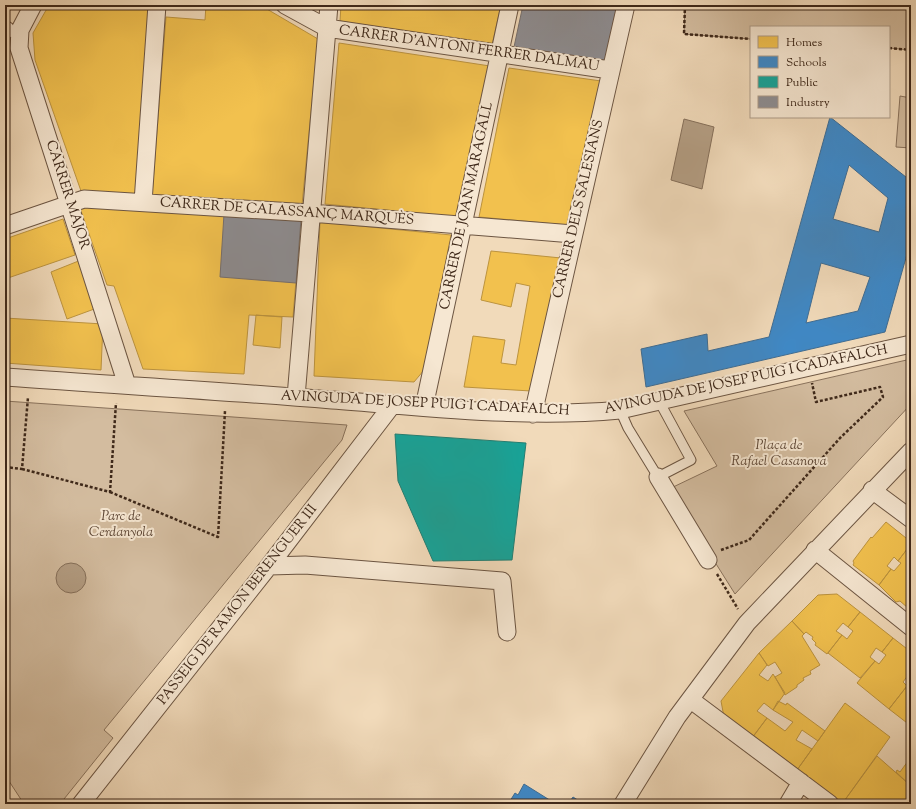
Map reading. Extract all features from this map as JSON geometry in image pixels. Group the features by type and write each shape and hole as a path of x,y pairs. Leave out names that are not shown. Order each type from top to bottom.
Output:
{"street":[{"name":"CARRER MAJOR","path":"33,5 9,29 19,48 128,386"},
{"path":"143,202 157,5"},
{"name":"CARRER D'ANTONI FERRER DALMAU","path":"285,5 327,28 499,55 610,70"},
{"path":"296,397 310,213 329,5"},
{"name":"CARRER DE JOAN MARAGALL","path":"424,407 510,5"},
{"name":"CARRER DELS SALESIANS","path":"533,414 626,5"},
{"name":"CARRER DE CALASSANÇ MARQUÈS","path":"5,226 84,199 310,213 573,234"},
{"name":"AVINGUDA DE JOSEP PUIG I CADAFALCH","path":"5,377 533,414 579,413 620,410 911,344"},
{"name":"PASSEIG DE RAMON BERENGUER III","path":"81,804 269,566 393,404"},
{"path":"623,804 677,717 747,623 872,490 911,451"},
{"path":"658,477 707,558"},
{"path":"872,490 911,519"},
{"path":"815,550 911,628"},
{"path":"269,566 305,565 502,581 507,632"},
{"path":"691,700 830,804"},
{"path":"788,804 801,782"}],"lane":[{"path":"620,410 628,428 658,477 691,460 660,401"}],"path":[{"path":"685,5 684,34 750,39"},
{"path":"890,48 911,50"},
{"path":"747,623 707,558 749,540 840,438 883,397 880,387 816,402 812,382 807,368"},
{"path":"22,469 28,397"},
{"path":"110,492 116,403"},
{"path":"5,467 22,469 110,492 218,537 225,411"}],"green space":[{"path":"685,5 911,5 911,50 890,48 890,26 750,26 750,39 684,34"},
{"path":"900,96 911,98 911,148 896,147"},
{"name":"Plaça de Rafael Casanova","path":"911,359 911,404 735,594 669,489 717,466 684,411"},
{"name":"Parc de Cerdanyola","path":"5,401 347,425 342,440 104,730 113,738 60,804 24,804 5,775"}],"shaded area":[{"path":"684,119 714,127 702,189 671,180"},
{"path":"71,563 82,567 86,578 82,589 71,593 60,589 56,578 60,567"}],"building: Homes":[{"path":"49,5 149,5 137,194 81,191 35,60 33,33"},
{"path":"206,5 260,5 318,39 302,205 152,195 166,17 205,20"},
{"path":"341,5 501,5 492,45 340,21"},
{"path":"339,43 490,66 456,217 325,204"},
{"path":"509,68 601,81 567,225 479,217"},
{"path":"85,204 301,219 293,317 249,315 244,374 143,369 114,286 107,285 80,208"},
{"path":"63,219 75,255 5,279 5,239"},
{"path":"320,222 451,235 424,370 414,382 314,376"},
{"path":"491,251 561,258 531,391 464,387 473,336 505,340 501,363 516,365 530,286 516,283 511,307 481,300"},
{"path":"81,260 97,308 67,319 51,272"},
{"path":"256,315 282,317 280,348 253,345"},
{"path":"5,318 103,324 101,370 5,363"},
{"path":"886,522 911,542 911,544 898,561 894,557 887,566 891,569 879,585 853,565 853,561 871,537 872,538"},
{"path":"911,544 911,604 908,608 900,601 896,602 879,585 891,569 894,571 901,563 898,561"},
{"path":"837,594 860,612 848,627 843,623 836,631 842,635 827,654 815,645 816,643 812,639 813,637 806,632 804,634 792,621 818,595"},
{"path":"860,612 893,638 882,652 876,648 870,657 875,661 860,678 828,653 842,635 847,639 853,631 848,627"},
{"path":"792,621 804,634 802,636 820,665 810,671 811,674 803,678 804,680 797,685 797,687 785,695 775,677 782,673 775,662 768,666 759,653"},
{"path":"893,638 911,652 911,676 909,674 903,682 907,686 889,709 857,683 875,661 879,664 886,655 882,652"},
{"path":"759,653 767,665 759,675 768,681 773,674 785,693 773,710 764,703 757,711 767,718 752,738 724,717 721,701"},
{"path":"907,686 911,689 911,726 889,709"},
{"path":"778,701 786,705 787,703 825,731 818,741 802,730 796,740 812,749 797,770 752,738 767,718 785,731 793,722 773,710"},
{"path":"845,703 890,737 842,804 797,770"},
{"path":"877,756 911,786 911,804 842,804"},
{"path":"911,757 911,786 896,772 897,770 900,772"}],"building: Schools":[{"path":"830,118 911,181 911,240 885,332 646,387 641,349 707,334 708,351 769,337","holes":["849,165 888,198 879,232 833,219","821,263 870,277 858,311 806,323"]},
{"path":"524,784 556,804 508,804 515,793 518,795"},
{"path":"573,797 584,804 568,804"}],"building: Public":[{"path":"395,434 526,443 512,560 433,561 398,481"}],"building: Industry":[{"path":"523,5 619,5 606,61 514,47"},
{"path":"224,214 301,219 296,283 220,277"}]}
